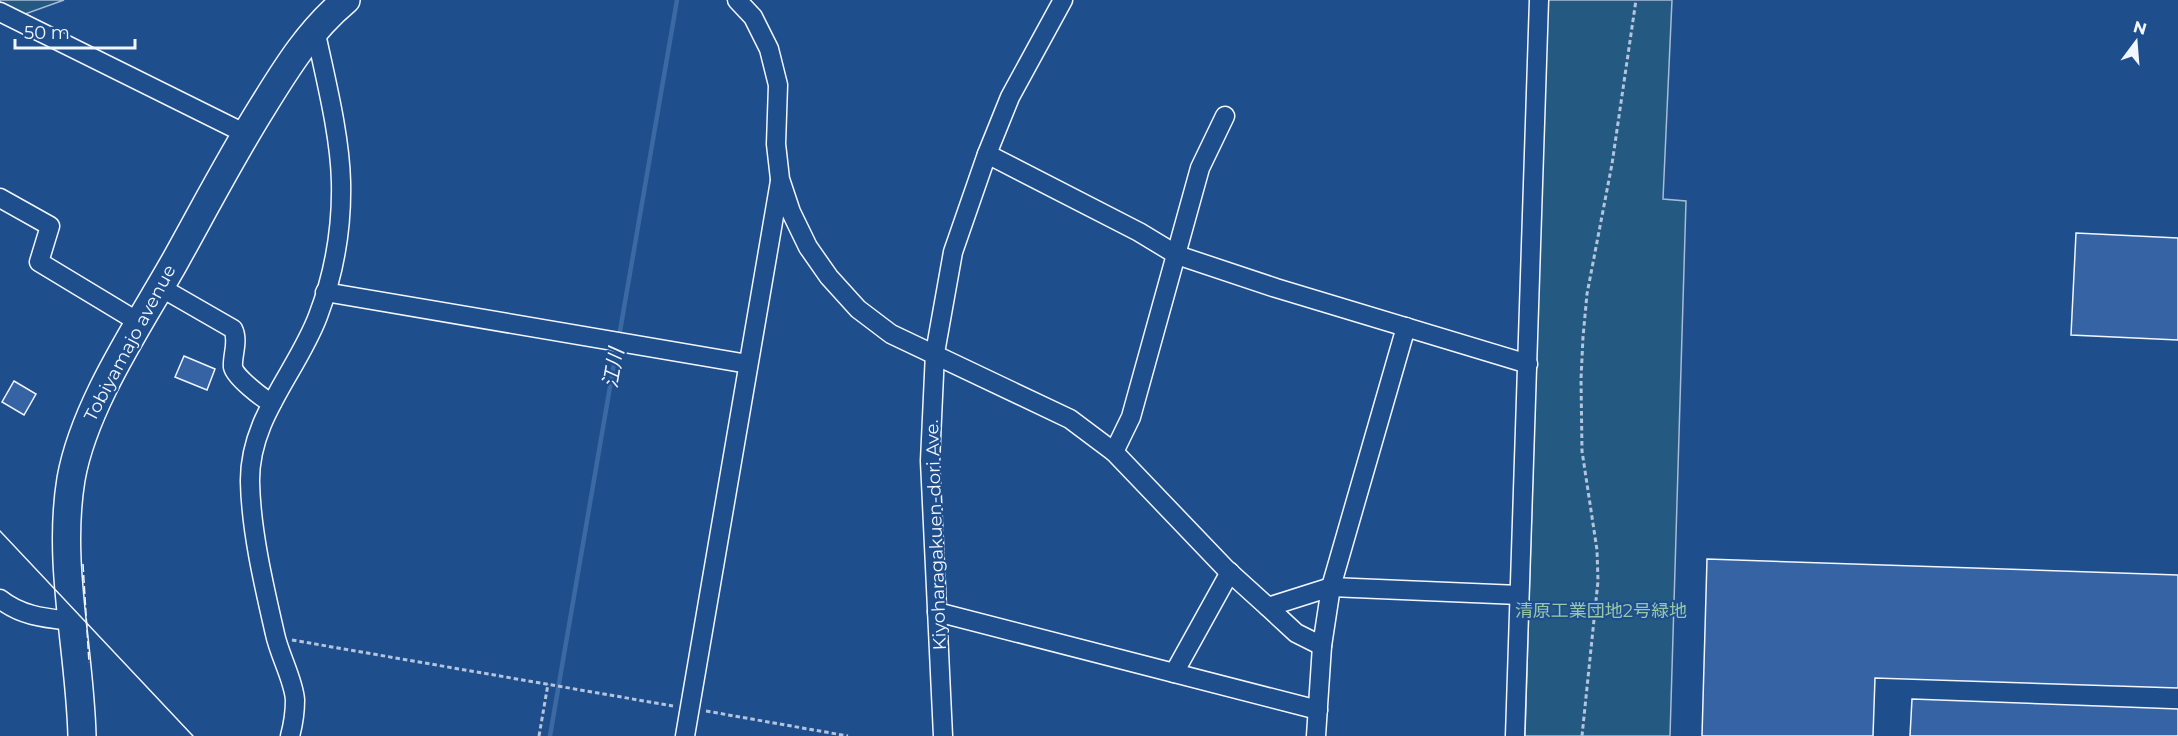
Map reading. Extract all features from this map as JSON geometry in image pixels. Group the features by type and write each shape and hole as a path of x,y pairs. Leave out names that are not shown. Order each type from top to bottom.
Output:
{"highway":[{"name":"Tobiyamajo avenue","path":"82,736 82,715 71,621 68,508 76,455 83,432 140,322 246,134 294,56 315,29 346,0"}],"street":[{"path":"737,0 753,17 769,49 778,85 776,144 780,179 791,212 808,247 829,277 858,309 891,334 1070,419 1114,452 1230,572 1296,633 1322,646"},
{"name":"Kiyoharagakuen-dori Ave.","path":"943,736 930,461 935,353 953,252 987,154 1010,97 1063,0"},
{"path":"1515,736 1539,0"},
{"path":"0,12 246,134"},
{"path":"290,736 295,699 276,637 254,526 250,482 252,454 259,429 318,316 341,217 341,179 332,114 315,29"},
{"path":"1114,452 1131,417 1200,168 1225,116"},
{"path":"987,154 1139,232 1177,255 1276,288 1528,364"},
{"path":"685,736 780,179"},
{"path":"0,198 50,226 39,262 140,322"},
{"path":"160,287 233,329 236,334 233,366 235,373 265,400 272,403"},
{"path":"325,292 748,364"},
{"path":"1316,736 1322,646 1331,587 1406,327"},
{"path":"1174,673 1230,572"},
{"path":"1268,607 1331,587 1519,596"},
{"path":"0,599 11,608 34,616 71,621"},
{"path":"937,612 1318,710"}],"path":[{"path":"1582,736 1599,581 1597,550 1582,451 1583,337 1587,294 1612,165 1636,0"},
{"path":"276,637 848,736"},
{"path":"539,736 548,684"}],"green space":[{"path":"0,0 64,0 0,23"},
{"name":"清原工業団地2号緑地","path":"1547,0 1672,0 1663,199 1686,201 1670,736 1525,736"}],"building":[{"path":"2076,233 2178,238 2178,340 2071,335"},
{"path":"184,356 215,369 207,390 175,377"},
{"path":"14,381 36,394 24,415 2,402"},
{"path":"1707,559 2178,575 2178,688 1875,678 1873,736 1702,736"},
{"path":"1912,699 2178,709 2178,736 1910,736"}],"waterway":[{"name":"江川","path":"619,337 677,0"},
{"name":"江川","path":"550,736 617,346"}],"tram line":[{"path":"0,531 193,736"}],"fence":[{"path":"83,564 89,663"}]}
